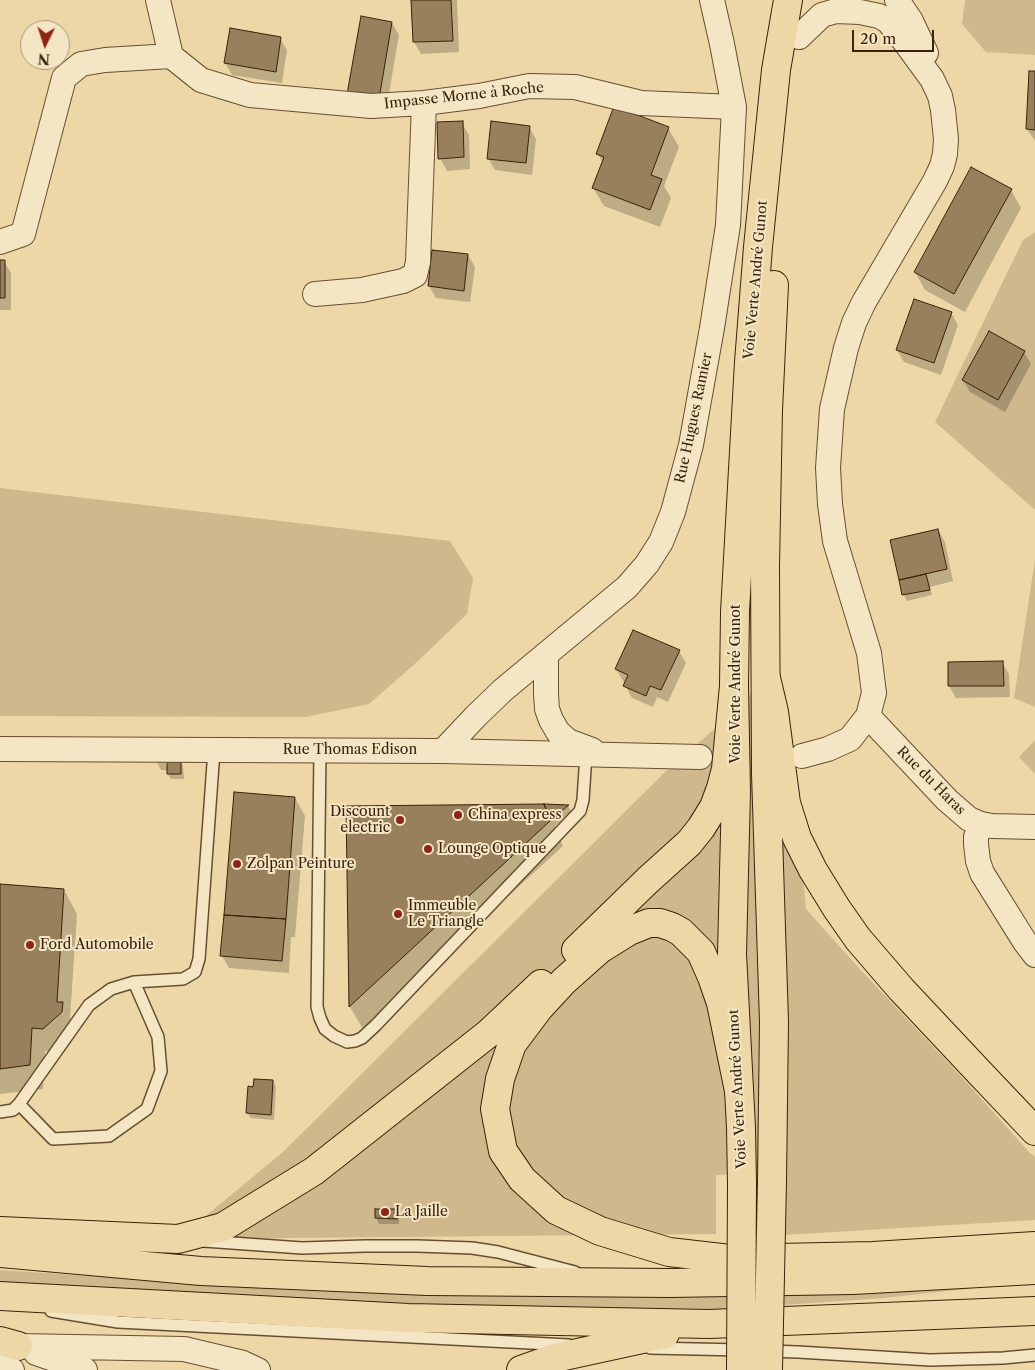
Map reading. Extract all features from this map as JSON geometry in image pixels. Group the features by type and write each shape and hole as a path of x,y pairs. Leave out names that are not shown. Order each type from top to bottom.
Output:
{"main road":[{"name":"Voie Verte André Gunot","path":"755,1360 742,1184 732,954 736,792 735,612 749,362 758,246 780,111 799,37 790,2"},
{"name":"Voie Verte André Gunot","path":"755,1360 772,1181 774,1022 766,773 765,566 768,400 780,111 776,70 790,2"},
{"path":"766,678 774,712 790,819 804,854 818,878 858,939 895,982 1035,1131"},
{"path":"0,1231 178,1239 222,1227 314,1171 489,1033 648,880 689,844 714,807 721,788 726,769 734,686"},
{"path":"739,1091 721,1003 712,977 700,952 681,932 660,923 649,923 629,931 600,949 564,981 539,1008 512,1044 500,1079 496,1109 503,1151 522,1179 556,1210 600,1231 668,1252 730,1259 873,1256 1035,1246"},
{"path":"0,1253 201,1271 427,1281 669,1283 853,1280 1035,1270"},
{"path":"0,1296 408,1318 709,1324 1035,1311"},
{"path":"521,1370 555,1358 709,1324"}],"street":[{"path":"0,242 23,234 64,78 81,64 105,60 171,56 158,0"},
{"path":"897,0 911,21 925,48 932,79"},
{"name":"Rue Hugues Ramier","path":"443,751 503,690 627,587 647,564 661,542 673,512 691,445 728,225 734,107 719,7"},
{"path":"799,37 822,15 836,11 860,12 879,16 888,21 932,79 940,96 945,124 945,154 942,166 864,302 854,323 846,348 832,409 828,468 835,541 869,653 874,693 868,716 850,739 828,749 802,756"},
{"name":"Impasse Morne à Roche","path":"171,56 201,80 250,95 371,106 424,103 539,86 575,87 641,103 734,107"},
{"path":"315,294 362,290 403,282 415,275 418,262 424,103"},
{"path":"546,654 547,709 551,720 558,732 568,740 596,754"},
{"name":"Rue du Haras","path":"868,716 947,800 969,819 981,824 1002,827 1035,827"},
{"name":"Rue Thomas Edison","path":"0,749 443,751 700,757"},
{"path":"981,824 976,837 976,844 978,862 982,873 1035,955"},
{"path":"7,1351 184,1349 243,1364 258,1370"},
{"path":"0,1368 7,1351"},
{"path":"7,1351 84,1370"}],"lane":[{"path":"0,1112 13,1110 19,1104 89,1005 111,989 134,982 182,979 194,972 199,959 214,750"},
{"path":"320,750 317,1007 325,1030 347,1042 362,1038 376,1025 580,811 596,754"},
{"path":"19,1104 53,1139 108,1136 147,1109 161,1071 158,1037 134,982"},
{"path":"178,1239 302,1248 417,1246 472,1248 498,1252 615,1283"},
{"path":"0,1302 118,1322 608,1346 755,1360 798,1352 930,1360 1035,1355"}],"shaded area":[{"path":"965,0 1035,0 1035,55 986,52 962,24"},
{"path":"1035,232 1035,510 935,422 1023,240"},
{"path":"0,488 450,541 473,578 467,614 369,704 305,717 0,716"},
{"path":"1035,559 1035,707 1014,698"},
{"path":"766,678 770,1173 716,1175 716,1234 178,1239 283,1152 664,773 734,712"},
{"path":"1035,740 1035,774 1019,757"},
{"path":"779,827 803,878 806,909 1035,1157 1035,1220 784,1235 786,929"},
{"path":"0,1270 303,1290 579,1297 691,1297 1011,1284 884,1298 697,1311 308,1301 0,1285"}],"building":[{"path":"411,0 451,0 453,41 413,42"},
{"path":"361,16 392,22 379,99 347,94"},
{"path":"230,28 281,37 276,72 224,63"},
{"path":"1029,71 1035,71 1035,130 1026,129"},
{"path":"614,106 669,127 651,175 662,179 650,210 592,188 604,157 596,154"},
{"path":"463,121 464,157 438,159 437,122"},
{"path":"491,121 530,126 526,163 487,159"},
{"path":"971,167 1012,189 954,294 914,272"},
{"path":"432,250 468,254 464,291 428,286"},
{"path":"0,260 5,260 5,298 0,298"},
{"path":"914,299 952,312 934,363 896,350"},
{"path":"989,331 1025,351 998,400 962,380"},
{"path":"938,529 947,569 899,580 890,540"},
{"path":"926,574 930,590 902,595 899,580"},
{"path":"633,630 680,650 661,690 650,686 646,696 623,686 628,675 615,669"},
{"path":"1003,661 1004,686 948,686 948,662"},
{"path":"167,759 181,759 181,774 167,774"},
{"path":"234,792 295,797 286,919 224,915"},
{"name":"Immeuble Le Triangle","path":"544,804 550,821 349,1007 346,806"},
{"path":"544,804 569,805 550,821"},
{"name":"Ford Automobile","path":"0,884 64,889 57,1002 63,1002 62,1012 43,1029 32,1028 30,1065 0,1069"},
{"path":"224,915 286,919 282,961 220,956"},
{"path":"254,1079 273,1080 271,1115 246,1113 248,1086 253,1087"},
{"path":"375,1209 397,1209 397,1219 375,1218"}],"place":[{"name":"China express","path":"458,815"},
{"name":"Discount electric","path":"400,820"},
{"name":"Lounge Optique","path":"428,849"},
{"name":"Zolpan Peinture","path":"237,864"},
{"name":"Immeuble Le Triangle","path":"398,914"},
{"name":"Ford Automobile","path":"30,945"},
{"name":"La Jaille","path":"385,1212"}]}
